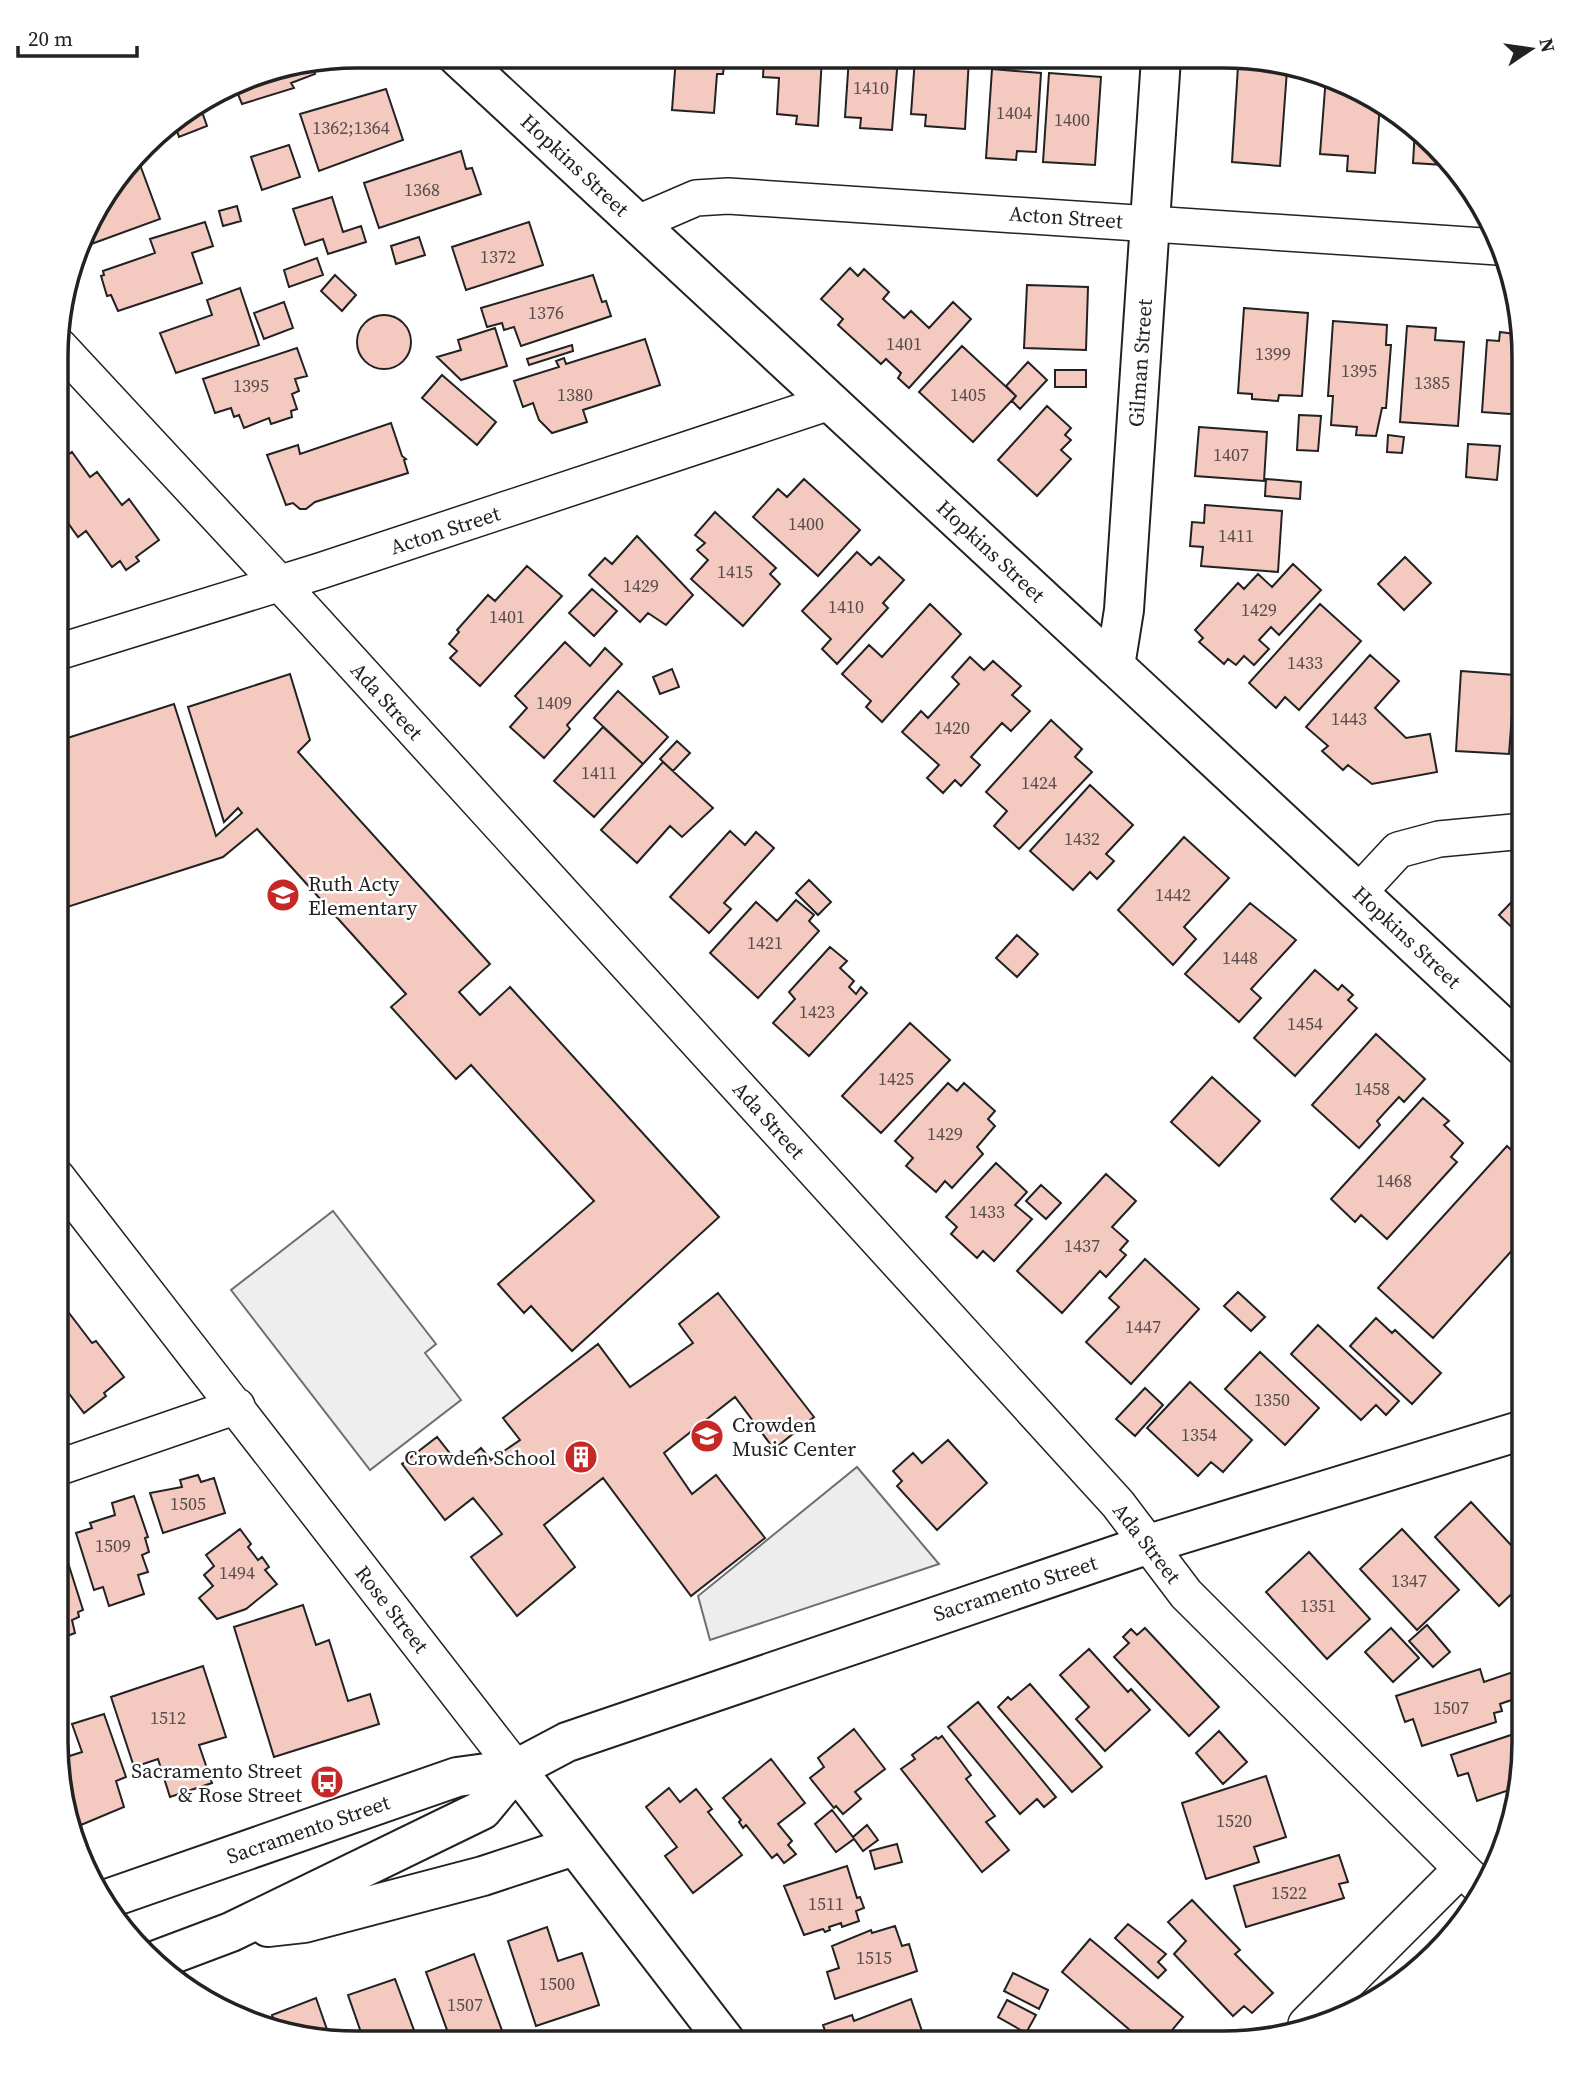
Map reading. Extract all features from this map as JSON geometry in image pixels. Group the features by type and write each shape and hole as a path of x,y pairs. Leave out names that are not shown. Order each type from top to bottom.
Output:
{"street":[{"name":"Hopkins Street","path":"470,68 1512,1036"},
{"name":"Gilman Street","path":"1115,666 1124,610 1160,68"},
{"name":"Acton Street","path":"638,223 696,198 728,196 1490,246"},
{"name":"Ada Street","path":"68,356 1118,1504 1186,1594 1472,1880"},
{"name":"Acton Street","path":"68,649 278,584 830,402"},
{"path":"1359,892 1398,850 1438,839 1512,832"},
{"name":"Rose Street","path":"68,1191 717,2031"},
{"path":"68,1464 236,1406"},
{"name":"Sacramento Street","path":"114,1897 457,1777 516,1769 567,1742 1149,1544 1512,1434"},
{"name":"Sacramento Street","path":"165,1957 232,1932 482,1810 516,1769"},
{"path":"232,1932 304,1923 483,1876 574,1846"},
{"path":"1317,2015 1472,1880"}],"shaded area":[{"path":"333,1211 436,1344 425,1353 461,1400 370,1470 231,1290"},
{"path":"857,1467 939,1564 710,1640 698,1596"}],"building":[{"path":"675,68 724,68 723,74 717,74 714,113 672,110"},
{"path":"763,68 821,68 818,126 796,124 797,116 777,114 779,78 763,77"},
{"path":"848,68 897,68 892,130 860,128 861,118 845,117"},
{"path":"914,68 968,68 965,129 925,126 926,115 911,114"},
{"path":"992,69 1041,73 1036,152 1017,151 1016,160 986,158"},
{"path":"1238,69 1287,76 1280,166 1232,162"},
{"path":"314,72 315,74 291,83 294,88 242,104 238,94 246,90 282,78"},
{"path":"1049,73 1101,77 1095,165 1043,162"},
{"path":"1325,87 1379,115 1375,173 1347,171 1348,156 1320,154"},
{"path":"386,89 403,140 319,171 300,114"},
{"path":"203,113 207,126 179,137 177,131"},
{"path":"1414,141 1438,165 1413,163"},
{"path":"289,145 300,177 262,190 251,157"},
{"path":"461,151 466,169 472,168 481,194 379,228 364,183"},
{"path":"141,166 160,219 91,244 117,197"},
{"path":"332,197 343,232 361,226 366,242 328,254 323,239 305,245 293,209"},
{"path":"237,206 241,221 223,226 219,211"},
{"path":"205,222 213,246 192,253 202,283 118,311 111,295 107,296 101,276 104,275 103,271 155,253 150,239"},
{"path":"529,222 543,265 466,290 452,247"},
{"path":"419,237 425,255 396,264 391,246"},
{"path":"317,258 323,275 289,287 284,270"},
{"path":"850,268 858,276 864,269 889,292 883,299 904,318 911,311 929,328 953,302 971,319 909,388 898,378 901,373 886,359 881,364 838,325 843,319 821,299"},
{"path":"335,275 356,295 342,311 321,291"},
{"path":"593,275 602,302 606,301 611,316 521,346 514,327 504,330 502,323 487,327 481,308"},
{"path":"1027,285 1088,287 1086,350 1024,348"},
{"path":"240,288 259,345 176,373 160,333 212,315 207,300"},
{"path":"284,302 293,328 264,339 254,313"},
{"path":"1244,308 1308,313 1302,396 1279,395 1278,401 1252,399 1252,394 1238,393"},
{"path":"384,315 403,323 411,342 403,361 384,369 365,361 357,342 365,323"},
{"path":"1333,321 1387,325 1386,345 1391,345 1386,408 1382,408 1376,436 1356,435 1357,427 1331,425 1333,396 1328,396"},
{"path":"1407,326 1436,328 1435,340 1464,342 1458,426 1400,422"},
{"path":"495,328 507,366 461,380 437,357 461,350 458,340"},
{"path":"1500,332 1511,333 1512,414 1482,412 1487,340 1499,341"},
{"path":"645,339 660,385 583,410 587,422 552,433 539,420 533,403 523,407 514,381 559,367 556,361 564,358 566,364"},
{"path":"572,345 573,351 529,365 527,359"},
{"path":"962,346 1016,396 973,442 919,392"},
{"path":"297,348 307,376 295,379 299,391 292,394 297,409 291,411 292,417 271,424 269,418 244,428 239,415 234,417 231,408 215,413 203,379"},
{"path":"1028,362 1047,380 1020,409 1012,401 1016,396 1006,386"},
{"path":"1055,370 1086,370 1086,387 1055,387"},
{"path":"442,375 496,422 477,445 422,398"},
{"path":"1047,406 1071,428 1065,435 1071,440 1061,450 1071,459 1037,496 998,460"},
{"path":"1299,415 1321,416 1318,451 1297,450"},
{"path":"391,423 402,456 406,459 404,460 408,473 315,502 306,509 300,509 293,503 286,505 267,455 298,445 300,454"},
{"path":"1199,427 1267,432 1264,481 1195,476"},
{"path":"1388,435 1404,437 1402,453 1387,452"},
{"path":"1468,444 1500,446 1497,480 1466,477"},
{"path":"72,452 90,477 97,472 122,505 129,499 159,540 136,557 139,561 126,570 120,561 112,567 86,531 78,537 68,523 68,455"},
{"path":"804,479 860,530 818,576 753,517 778,489 787,497"},
{"path":"1266,479 1301,482 1300,499 1265,496"},
{"path":"1205,505 1282,511 1278,572 1201,566 1203,547 1190,546 1192,522 1204,523"},
{"path":"715,512 776,568 770,574 780,584 743,626 691,579 708,560 697,550 705,543 695,535"},
{"path":"637,536 693,595 666,625 648,613 640,622 589,575 605,558 612,564"},
{"path":"857,552 871,565 879,557 904,580 883,603 888,608 837,664 822,649 831,639 802,611"},
{"path":"1405,557 1431,583 1404,610 1378,584"},
{"path":"1293,564 1321,590 1279,635 1271,627 1259,640 1269,649 1254,665 1244,656 1236,665 1228,659 1224,664 1199,642 1203,638 1195,630 1238,583 1244,589 1258,574 1272,587"},
{"path":"527,566 562,596 480,686 450,658 457,651 449,644 459,632 457,630 488,595 495,601"},
{"path":"592,589 617,611 594,636 569,613"},
{"path":"930,604 961,634 882,722 866,707 871,701 842,674 869,645 882,657"},
{"path":"1320,604 1361,641 1299,710 1285,697 1276,708 1249,683"},
{"path":"565,642 590,666 605,648 622,664 567,725 570,729 544,758 510,727 527,708 515,696"},
{"path":"1370,655 1399,681 1375,708 1406,738 1430,734 1437,772 1372,784 1348,765 1343,770 1322,751 1328,746 1306,727"},
{"path":"970,657 984,670 993,661 1021,686 1012,695 1030,711 1011,731 1002,723 971,757 980,765 961,786 955,780 943,793 927,778 939,765 902,732 921,711 928,718 959,684 952,677"},
{"path":"672,669 679,687 660,694 653,677"},
{"path":"1461,671 1512,675 1509,754 1456,751"},
{"path":"290,674 310,740 298,752 490,964 459,992 480,1015 510,987 719,1217 572,1351 531,1306 524,1313 498,1284 594,1201 471,1065 456,1079 391,1007 406,994 257,829 223,857 68,907 68,738 174,704 216,836 242,813 238,808 224,822 188,707"},
{"path":"618,691 668,737 643,764 594,718"},
{"path":"1051,720 1082,749 1075,757 1092,772 1019,849 994,826 1007,811 986,792"},
{"path":"603,727 643,764 594,817 554,781"},
{"path":"677,741 690,753 673,771 660,759"},
{"path":"663,762 713,808 682,837 670,826 637,863 601,830"},
{"path":"1090,785 1133,825 1106,854 1114,861 1097,879 1090,872 1073,890 1030,851"},
{"path":"730,831 745,845 756,832 774,848 724,903 731,909 709,933 670,897"},
{"path":"1184,837 1229,878 1184,927 1196,939 1173,965 1118,910"},
{"path":"809,880 831,902 818,915 796,893"},
{"path":"796,900 814,915 809,921 819,931 758,998 710,953 756,902 777,921"},
{"path":"1512,901 1512,927 1499,915"},
{"path":"1250,903 1296,940 1251,989 1261,998 1239,1022 1185,974"},
{"path":"1017,935 1038,954 1017,977 996,958"},
{"path":"830,947 847,961 840,968 854,981 849,987 856,994 861,987 867,993 809,1056 773,1023 795,999 789,992"},
{"path":"1315,970 1338,990 1342,985 1353,995 1348,1000 1357,1008 1295,1076 1254,1038"},
{"path":"910,1023 950,1060 881,1133 842,1096"},
{"path":"1376,1034 1425,1079 1404,1102 1399,1097 1377,1121 1380,1125 1359,1148 1312,1105"},
{"path":"1212,1077 1260,1121 1219,1166 1171,1122"},
{"path":"948,1083 957,1091 964,1083 995,1111 988,1119 995,1126 977,1147 983,1154 952,1188 945,1181 936,1192 906,1166 913,1158 895,1141"},
{"path":"1423,1098 1449,1121 1444,1125 1463,1143 1451,1157 1457,1162 1387,1239 1361,1215 1355,1222 1331,1199"},
{"path":"1507,1146 1512,1151 1512,1250 1433,1338 1378,1288"},
{"path":"996,1163 1027,1192 1015,1205 1032,1219 994,1261 983,1251 977,1258 951,1234 957,1227 946,1217"},
{"path":"1106,1174 1136,1201 1112,1227 1128,1241 1120,1250 1126,1255 1106,1277 1100,1271 1062,1313 1017,1271"},
{"path":"1041,1185 1061,1203 1046,1219 1026,1201"},
{"path":"1145,1259 1199,1309 1131,1384 1086,1342 1119,1307 1109,1298"},
{"path":"1238,1292 1265,1317 1251,1331 1224,1306"},
{"name":"Crowden School","path":"718,1293 814,1417 774,1449 735,1397 664,1453 692,1494 716,1475 765,1538 691,1596 603,1478 544,1525 575,1567 517,1616 471,1557 502,1534 473,1498 445,1520 402,1464 437,1437 460,1466 481,1448 491,1460 520,1440 503,1418 598,1344 630,1387 693,1343 679,1324"},
{"path":"68,1312 92,1343 96,1341 124,1377 84,1413 68,1392"},
{"path":"1376,1318 1392,1333 1395,1330 1441,1373 1412,1404 1350,1346"},
{"path":"1318,1325 1399,1401 1386,1415 1376,1405 1361,1420 1291,1354"},
{"path":"1260,1352 1319,1408 1285,1445 1225,1389"},
{"path":"1190,1382 1252,1440 1223,1472 1211,1462 1198,1476 1147,1428"},
{"path":"1145,1388 1163,1405 1135,1436 1116,1419"},
{"path":"948,1440 987,1483 937,1530 897,1486 902,1481 893,1471 913,1453 922,1463"},
{"path":"198,1475 201,1482 214,1478 225,1513 163,1533 150,1493 182,1487 180,1480"},
{"path":"134,1496 148,1537 145,1538 149,1552 142,1555 148,1572 138,1575 144,1594 109,1606 103,1587 94,1590 76,1533 92,1528 90,1523 115,1515 112,1503"},
{"path":"1471,1502 1512,1546 1512,1594 1499,1606 1435,1537"},
{"path":"240,1529 251,1544 248,1547 258,1560 262,1557 269,1567 265,1570 277,1584 246,1609 217,1619 199,1598 213,1586 204,1575 214,1566 206,1555"},
{"path":"1402,1529 1459,1590 1417,1630 1360,1569"},
{"path":"1309,1552 1370,1619 1327,1659 1266,1592"},
{"path":"68,1563 83,1610 78,1612 79,1617 72,1620 75,1633 68,1636"},
{"path":"303,1605 316,1645 329,1640 348,1701 370,1694 379,1724 274,1757 234,1627"},
{"path":"1427,1625 1450,1652 1433,1667 1409,1641"},
{"path":"1145,1628 1219,1707 1189,1736 1114,1657 1129,1643 1123,1637 1131,1629 1137,1635"},
{"path":"1391,1628 1419,1658 1393,1682 1365,1652"},
{"path":"1089,1649 1128,1692 1131,1689 1150,1710 1105,1751 1076,1719 1089,1707 1060,1675"},
{"path":"203,1666 226,1737 199,1745 212,1783 170,1797 158,1759 134,1767 111,1697"},
{"path":"1480,1669 1484,1682 1512,1672 1512,1700 1500,1704 1502,1711 1494,1713 1496,1722 1422,1746 1413,1719 1405,1722 1396,1696"},
{"path":"1030,1684 1102,1767 1072,1792 998,1707 1008,1697 1011,1700"},
{"path":"978,1702 1056,1797 1044,1807 1037,1799 1020,1814 948,1727"},
{"path":"104,1714 126,1777 116,1781 124,1807 81,1825 69,1756 82,1752 72,1724"},
{"path":"854,1729 885,1769 855,1792 861,1799 843,1814 836,1806 834,1808 810,1778 824,1767 818,1758"},
{"path":"1219,1731 1247,1762 1223,1784 1196,1753"},
{"path":"1512,1735 1507,1791 1477,1801 1468,1773 1458,1776 1451,1755"},
{"path":"942,1736 971,1775 966,1779 995,1816 986,1822 1009,1850 982,1872 901,1769 915,1759 912,1755 936,1737 938,1739"},
{"path":"771,1759 805,1803 778,1824 792,1841 788,1845 796,1854 784,1863 777,1854 772,1858 746,1825 743,1828 739,1822 741,1820 723,1798"},
{"path":"1266,1776 1286,1837 1254,1847 1259,1862 1206,1879 1182,1803"},
{"path":"669,1788 680,1802 696,1789 712,1809 708,1812 742,1855 693,1893 665,1856 677,1847 646,1807"},
{"path":"832,1810 853,1837 867,1825 878,1840 863,1851 854,1839 836,1852 815,1824"},
{"path":"897,1844 902,1862 875,1869 870,1851"},
{"path":"1339,1855 1348,1882 1339,1884 1344,1898 1246,1927 1234,1886"},
{"path":"847,1866 857,1898 860,1897 864,1908 856,1911 859,1921 842,1927 841,1923 829,1927 830,1930 825,1932 823,1929 804,1935 784,1886"},
{"path":"1192,1900 1240,1950 1235,1954 1273,1993 1252,2013 1244,2006 1233,2016 1174,1954 1186,1941 1168,1922"},
{"path":"1128,1924 1166,1954 1158,1962 1166,1970 1158,1978 1115,1938"},
{"path":"895,1926 902,1946 909,1944 917,1971 835,1999 827,1972 839,1968 832,1946 871,1930 872,1933"},
{"path":"547,1927 558,1961 582,1953 599,2005 536,2026 508,1941"},
{"path":"1090,1939 1183,2017 1171,2031 1131,2031 1062,1972"},
{"path":"474,1954 502,2031 447,2031 426,1972"},
{"path":"1013,1973 1048,1990 1039,2009 1004,1991"},
{"path":"395,1979 414,2031 361,2031 348,1995"},
{"path":"316,1998 327,2029 282,2021 272,2015"},
{"path":"911,1999 922,2031 825,2031 823,2025 852,2015 854,2021"},
{"path":"1007,2000 1036,2015 1027,2031 998,2017"}],"place":[{"name":"Ruth Acty Elementary","path":"283,895"},
{"name":"Crowden Music Center","path":"707,1436"},
{"name":"Crowden School","path":"581,1457"},
{"name":"Sacramento Street & Rose Street","path":"327,1782"}]}
